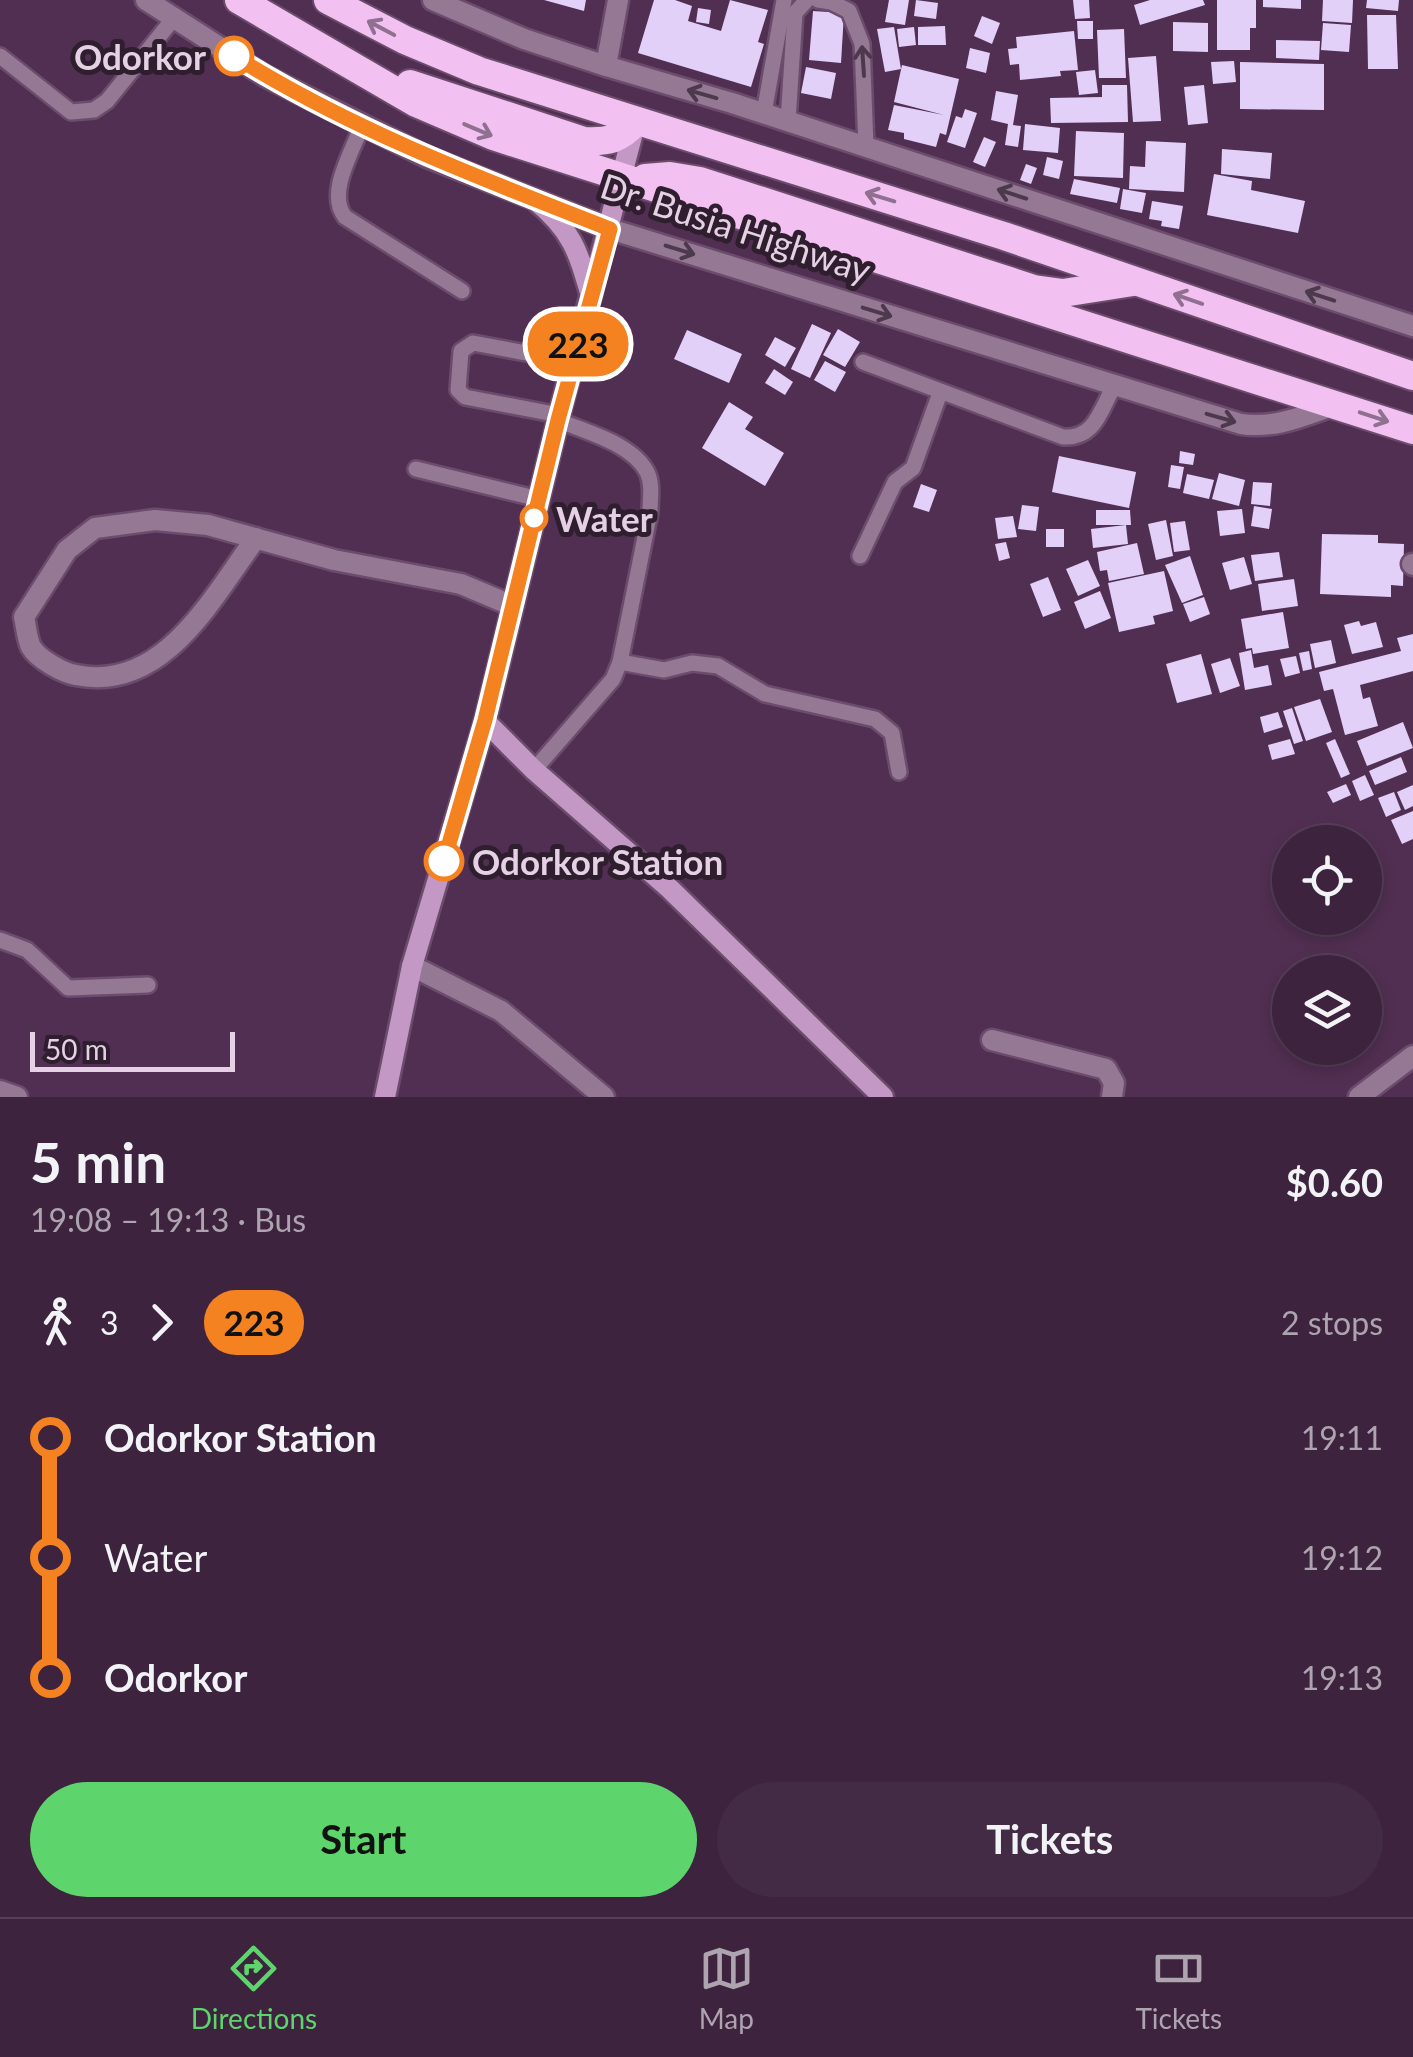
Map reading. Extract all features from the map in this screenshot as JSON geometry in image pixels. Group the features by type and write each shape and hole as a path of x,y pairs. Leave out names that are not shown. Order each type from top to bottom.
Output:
{"highway":[{"name":"Dr. Busia Highway","path":"239,0 416,103 493,136 1413,430"},
{"name":"Dr. Busia Highway","path":"328,0 404,40 479,72 1004,236 1413,376"},
{"path":"352,68 584,141 610,142 626,133 636,121"},
{"path":"624,179 670,176 700,180 1034,289 1063,293 1138,282"}],"main road":[{"path":"385,1097 412,966 485,720 558,417 624,179 636,121"},
{"path":"535,200 555,216 571,238 592,298"},
{"path":"485,720 534,770 670,889 882,1097"}],"street":[{"name":"Dr. Busia Highway","path":"146,0 265,76 362,125 427,157 610,229 1114,386 1260,426 1279,424 1335,404"},
{"path":"434,0 524,39 764,113 1413,326"},
{"path":"606,66 618,0"},
{"path":"256,538 181,639 151,661 119,677 93,679 66,673 32,648 24,616 67,550 95,528 155,520 208,524 334,560 460,584 513,606"},
{"path":"412,966 501,1010 604,1097"},
{"path":"992,1040 1098,1066 1112,1075 1112,1097"},
{"path":"1359,1097 1413,1056"},
{"path":"0,1091 17,1097"}],"lane":[{"path":"764,113 784,0"},
{"path":"788,121 795,13 807,0"},
{"path":"818,0 849,11 862,44 866,146"},
{"path":"0,56 71,112 94,110 107,100 174,18"},
{"path":"362,125 337,192 339,209 345,217 462,291"},
{"path":"534,770 602,696 620,662 651,488 646,472 618,446 558,417 465,397 458,390 461,351 473,344 574,362"},
{"path":"863,362 1063,437 1077,438 1088,433 1114,386"},
{"path":"860,556 895,482 913,468 940,394"},
{"path":"416,470 539,499"},
{"path":"620,662 664,670 692,664 718,666 766,694 875,719 892,734 899,772"},
{"path":"0,940 27,950 68,988 148,985"}],"building":[{"path":"544,0 586,0 584,11"},
{"path":"654,0 675,0 692,6 688,21 721,31 730,0 768,10 758,42 764,44 751,87 638,53"},
{"path":"889,0 909,0 905,25 885,22"},
{"path":"916,0 938,3 936,19 914,16"},
{"path":"1073,0 1089,0 1090,18 1075,19"},
{"path":"1150,0 1203,0 1205,5 1140,25 1134,5"},
{"path":"1217,0 1256,0 1256,28 1250,28 1250,50 1217,50"},
{"path":"1263,0 1301,0 1301,9 1263,7"},
{"path":"1323,0 1353,0 1352,23 1322,21"},
{"path":"1367,0 1399,0 1398,11 1366,8"},
{"path":"698,8 711,10 709,24 696,22"},
{"path":"813,11 844,13 841,63 809,60"},
{"path":"1367,15 1396,15 1398,69 1368,69"},
{"path":"982,16 1000,23 992,44 974,36"},
{"path":"1077,21 1093,21 1093,39 1078,39"},
{"path":"1173,22 1208,23 1208,52 1173,51"},
{"path":"1323,23 1351,25 1349,52 1321,50"},
{"path":"945,26 946,45 918,45 918,27"},
{"path":"894,27 901,69 885,72 877,29"},
{"path":"914,27 916,45 899,47 897,29"},
{"path":"1124,29 1126,78 1099,78 1097,30"},
{"path":"1074,31 1078,70 1060,71 1061,76 1020,80 1019,64 1010,65 1008,49 1017,48 1016,37"},
{"path":"1276,40 1320,41 1319,60 1276,58"},
{"path":"970,48 990,53 986,73 966,68"},
{"path":"1156,56 1161,121 1133,122 1128,58"},
{"path":"1234,61 1236,82 1213,84 1211,62"},
{"path":"1240,62 1324,64 1324,110 1240,109"},
{"path":"902,65 959,79 946,135 940,133 936,147 904,139 904,133 888,130 894,105 944,115 894,102"},
{"path":"806,67 836,73 831,99 801,93"},
{"path":"1095,70 1098,93 1079,95 1076,72"},
{"path":"1102,85 1127,85 1128,122 1051,123 1050,98 1102,97"},
{"path":"1204,85 1208,123 1188,125 1184,87"},
{"path":"996,91 1018,95 1013,125 1021,126 1018,147 1005,145 1008,124 991,120"},
{"path":"965,109 977,113 965,148 947,142 956,116 962,118"},
{"path":"1025,124 1060,128 1058,153 1023,150"},
{"path":"1076,131 1124,133 1123,178 1074,176"},
{"path":"984,137 996,142 985,167 973,162"},
{"path":"1146,141 1186,143 1184,192 1129,189 1130,166 1145,167"},
{"path":"1222,149 1272,153 1270,179 1221,174"},
{"path":"1047,157 1063,161 1059,179 1043,175"},
{"path":"1026,164 1037,168 1031,184 1020,180"},
{"path":"1214,174 1252,181 1251,190 1305,201 1298,233 1207,215"},
{"path":"1074,179 1120,188 1117,203 1070,194"},
{"path":"1123,189 1146,193 1142,213 1120,209"},
{"path":"1152,201 1183,206 1179,229 1149,219"},
{"path":"812,324 831,333 810,378 791,369"},
{"path":"838,329 860,342 845,367 823,355"},
{"path":"687,330 742,354 729,383 674,359"},
{"path":"775,337 796,348 785,367 765,355"},
{"path":"825,361 846,372 835,392 814,380"},
{"path":"774,369 793,382 785,395 765,383"},
{"path":"729,402 753,417 745,429 784,453 765,486 702,448"},
{"path":"1180,451 1195,454 1193,465 1179,463"},
{"path":"1059,456 1136,472 1129,508 1052,492"},
{"path":"1171,465 1184,467 1180,489 1168,487"},
{"path":"1219,473 1245,480 1239,506 1212,499"},
{"path":"1187,474 1214,480 1209,499 1183,493"},
{"path":"1253,482 1272,483 1270,506 1251,504"},
{"path":"921,484 937,490 929,512 913,507"},
{"path":"1022,505 1039,507 1036,531 1018,529"},
{"path":"1254,506 1272,509 1269,529 1251,526"},
{"path":"1242,509 1245,533 1220,536 1217,511"},
{"path":"1096,510 1130,510 1131,525 1096,525"},
{"path":"1013,516 1017,537 998,539 995,518"},
{"path":"1166,520 1173,556 1156,560 1148,524"},
{"path":"1185,521 1190,550 1174,552 1170,523"},
{"path":"1126,525 1128,544 1093,548 1091,529"},
{"path":"1046,529 1064,529 1064,547 1046,547"},
{"path":"1322,534 1378,535 1378,543 1404,544 1403,586 1391,585 1391,597 1320,594"},
{"path":"1006,542 1010,558 999,561 995,544"},
{"path":"1137,543 1144,574 1109,581 1107,570 1100,571 1097,552"},
{"path":"1279,552 1283,577 1255,581 1251,555"},
{"path":"1190,556 1203,595 1182,603 1165,565"},
{"path":"1244,557 1252,584 1230,590 1222,563"},
{"path":"1088,560 1100,586 1078,596 1066,569"},
{"path":"1164,571 1173,611 1153,616 1155,624 1119,632 1108,583"},
{"path":"1048,577 1061,610 1043,617 1030,584"},
{"path":"1294,579 1298,606 1262,611 1258,584"},
{"path":"1100,591 1111,618 1085,629 1074,602"},
{"path":"1204,597 1210,614 1190,622 1183,604"},
{"path":"1283,612 1289,648 1253,654 1252,648 1246,649 1241,619"},
{"path":"1359,621 1361,626 1376,622 1383,647 1352,654 1344,625"},
{"path":"1413,634 1413,671 1360,685 1363,699 1370,697 1378,726 1345,735 1333,689 1324,691 1319,672 1401,651 1397,638"},
{"path":"1331,640 1336,663 1315,668 1310,644"},
{"path":"1251,650 1254,668 1268,665 1272,685 1245,690 1239,653"},
{"path":"1309,651 1312,669 1303,671 1299,653"},
{"path":"1201,654 1212,694 1177,703 1166,664"},
{"path":"1296,656 1300,673 1285,677 1280,659"},
{"path":"1230,658 1240,686 1220,693 1211,664"},
{"path":"1320,699 1332,732 1306,741 1294,707"},
{"path":"1292,708 1303,741 1294,744 1283,711"},
{"path":"1278,712 1283,727 1264,733 1260,717"},
{"path":"1403,722 1413,748 1367,766 1357,741"},
{"path":"1290,739 1295,754 1272,760 1268,745"},
{"path":"1335,739 1350,774 1341,778 1326,743"},
{"path":"1401,757 1407,772 1375,785 1369,771"},
{"path":"1365,775 1374,795 1360,801 1352,781"},
{"path":"1346,784 1351,795 1333,803 1327,792"},
{"path":"1413,785 1413,806 1405,810 1397,792"},
{"path":"1394,792 1401,810 1386,817 1378,798"},
{"path":"1413,811 1413,839 1402,844 1391,820"}],"bus line":[{"name":"223","path":"234,56 265,76 427,157 610,229 558,420 485,720 444,861"}],"place":[{"name":"Odorkor","path":"234,56"},
{"name":"Water","path":"534,518"},
{"name":"Odorkor Station","path":"444,861"}]}
